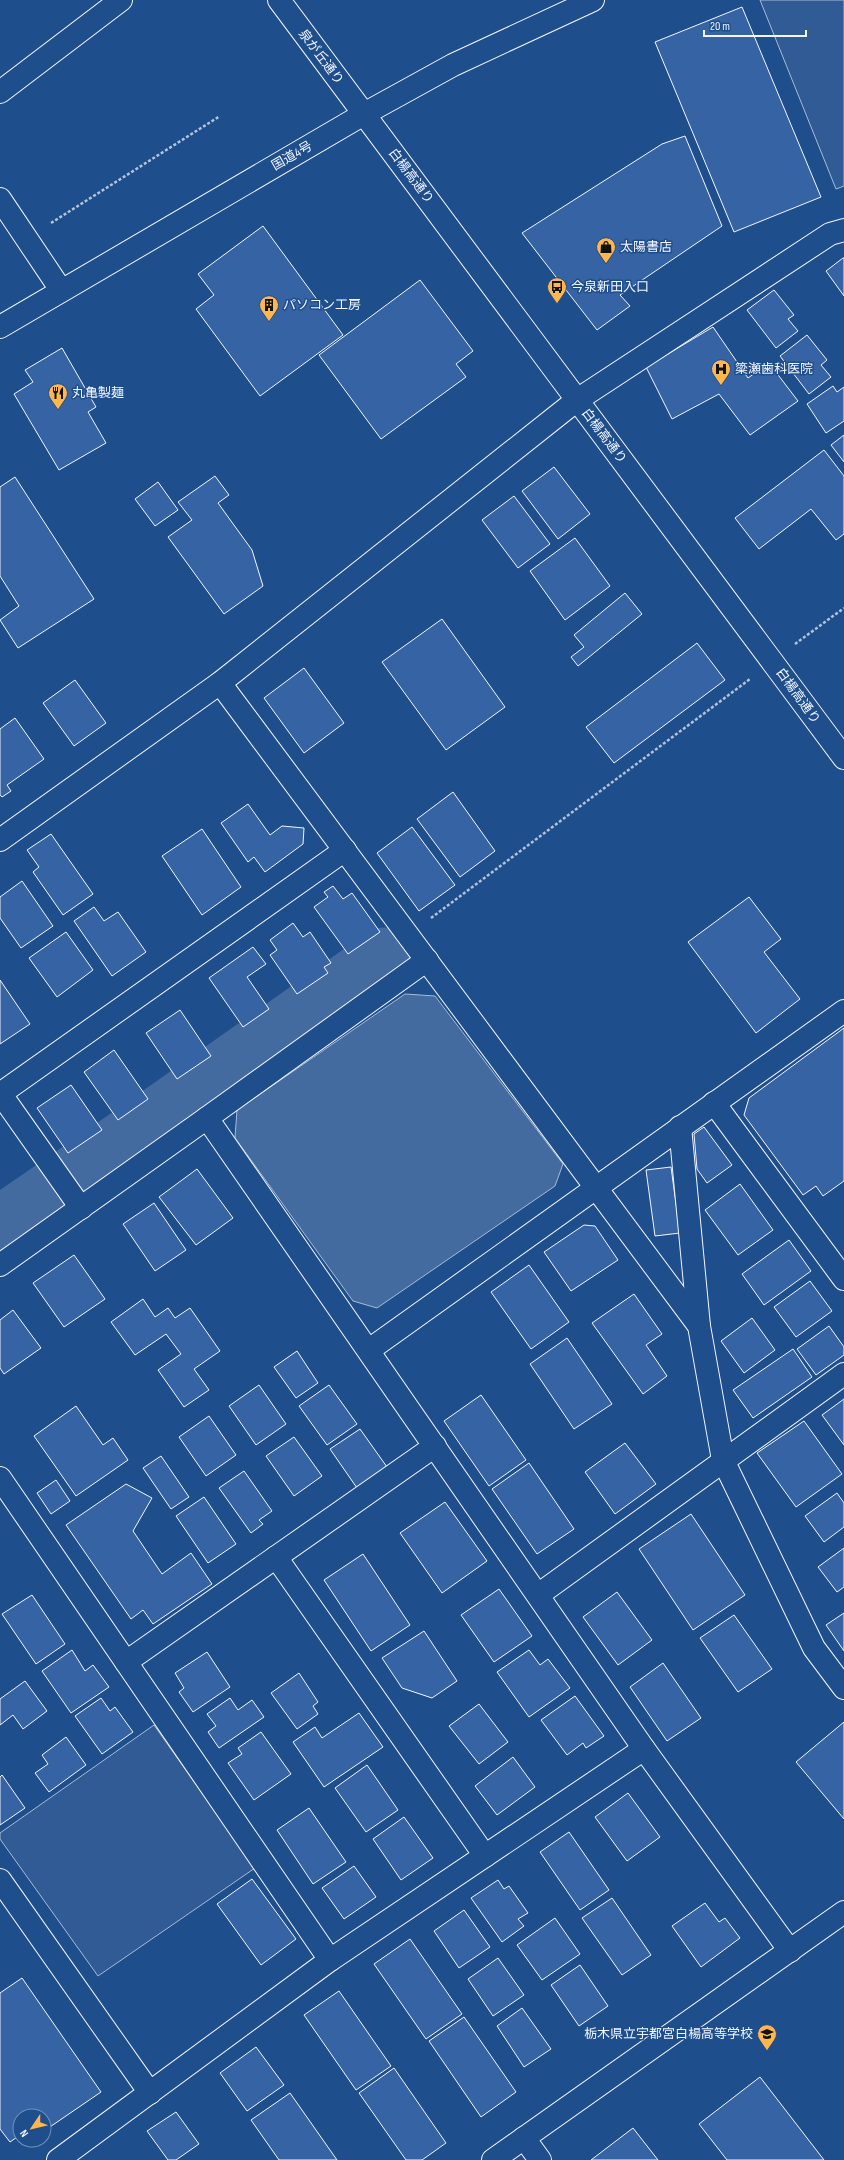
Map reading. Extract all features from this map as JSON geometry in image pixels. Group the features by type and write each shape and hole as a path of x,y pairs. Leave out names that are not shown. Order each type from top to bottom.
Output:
{"main road":[{"path":"0,92 121,0"},
{"name":"泉が丘通り","path":"279,0 364,114"},
{"name":"国道4号","path":"0,327 60,290 364,114 453,65 593,0"},
{"name":"白楊高通り","path":"364,114 844,758"},
{"path":"0,199 60,290"},
{"path":"0,840 220,683 577,400 830,234 844,230"},
{"path":"220,683 699,1326"},
{"path":"80,1208 0,1093 345,850"},
{"path":"0,1265 427,960"},
{"path":"369,1350 844,1011"},
{"path":"714,1103 844,1279"},
{"path":"207,1118 644,1749 790,1951"},
{"path":"680,1127 699,1326 723,1460 814,1648 844,1688"},
{"path":"538,1595 844,1374"},
{"path":"126,1662 435,1446"},
{"path":"0,1478 330,1960"},
{"path":"276,1557 485,1856"},
{"path":"58,2160 330,1960 644,1749"},
{"path":"0,1880 150,2093"},
{"path":"493,2160 844,1912"},
{"path":"524,2138 540,2160"}],"path":[{"path":"27,239 220,116"},
{"path":"408,935 844,608"}],"shaded area":[{"path":"760,0 844,0 844,186 836,189"},
{"path":"378,948 383,956 102,1155 97,1148"},
{"path":"405,994 435,996 563,1164 555,1186 377,1308 353,1301 235,1138 237,1110"},
{"path":"154,1725 255,1868 98,1976 0,1839 0,1833"}],"building":[{"path":"742,7 821,197 734,232 655,42"},
{"name":"太陽書店","path":"685,136 722,226 620,295 630,306 597,330 522,233 662,144"},
{"name":"パソコン工房","path":"263,226 343,335 260,396 196,309 214,295 198,274"},
{"path":"844,258 844,296 826,271"},
{"path":"420,280 473,351 456,364 466,377 381,439 319,355"},
{"path":"774,290 794,315 788,319 798,331 776,348 747,310"},
{"name":"簗瀬歯科医院","path":"713,327 748,378 769,363 798,401 750,435 719,394 672,419 646,367"},
{"path":"807,335 827,360 821,365 831,377 809,394 780,356"},
{"name":"丸亀製麺","path":"62,348 96,407 88,412 106,443 59,470 14,394 33,382 25,370"},
{"path":"833,386 837,392 844,387 844,421 826,433 807,404"},
{"path":"844,435 844,462 831,445"},
{"path":"824,450 844,476 844,534 836,540 811,509 759,549 735,518"},
{"path":"554,467 590,514 558,539 522,491"},
{"path":"215,476 229,495 218,503 252,550 263,586 224,614 168,537 192,520 178,502"},
{"path":"15,477 94,599 18,648 0,620 19,606 0,576 0,487"},
{"path":"158,482 178,510 155,526 135,499"},
{"path":"514,496 550,544 518,568 482,520"},
{"path":"575,538 610,586 565,620 530,571"},
{"path":"625,593 642,614 578,666 571,657 584,647 574,635"},
{"path":"442,619 505,707 446,750 382,662"},
{"path":"697,643 725,680 614,763 586,727"},
{"path":"304,668 344,723 304,753 264,698"},
{"path":"75,680 106,723 74,746 43,703"},
{"path":"15,718 44,759 7,785 11,791 2,797 0,795 0,729"},
{"path":"453,792 495,851 460,877 417,819"},
{"path":"248,804 270,835 282,826 304,828 303,844 265,872 254,857 248,862 221,823"},
{"path":"412,827 455,885 419,911 377,853"},
{"path":"202,829 241,887 202,915 162,856"},
{"path":"51,834 93,894 63,915 33,872 39,867 27,850"},
{"path":"22,881 53,926 21,948 0,918 0,897"},
{"path":"333,886 343,899 352,893 380,932 348,954 314,907 328,897 324,892"},
{"path":"749,897 781,939 764,952 800,999 756,1033 688,942"},
{"path":"94,907 104,921 118,912 146,952 112,976 74,921"},
{"path":"293,923 303,937 310,932 331,963 324,967 328,973 297,994 270,955 277,950 270,940"},
{"path":"66,932 93,970 57,997 29,958"},
{"path":"253,947 266,964 247,977 269,1009 243,1027 209,978"},
{"path":"0,980 30,1024 0,1044"},
{"path":"180,1010 211,1056 177,1079 146,1033"},
{"path":"844,1028 844,1181 823,1196 816,1186 803,1195 744,1115 749,1098"},
{"path":"114,1050 148,1099 118,1120 84,1072"},
{"path":"71,1085 102,1130 68,1153 37,1108"},
{"path":"704,1127 732,1165 707,1183 697,1169 694,1134"},
{"path":"671,1167 680,1233 655,1236 646,1170"},
{"path":"197,1169 233,1218 196,1245 159,1197"},
{"path":"740,1184 773,1230 738,1255 705,1210"},
{"path":"154,1203 186,1250 155,1271 123,1224"},
{"path":"584,1225 595,1226 618,1260 571,1291 544,1252"},
{"path":"789,1240 811,1271 764,1305 742,1274"},
{"path":"74,1255 105,1299 64,1327 33,1283"},
{"path":"529,1265 569,1322 531,1349 491,1292"},
{"path":"810,1281 832,1311 796,1337 774,1307"},
{"path":"634,1294 662,1334 646,1345 667,1376 643,1394 592,1323"},
{"path":"143,1299 155,1317 168,1308 175,1318 190,1308 220,1351 194,1369 209,1390 184,1407 158,1370 181,1354 166,1334 135,1355 111,1322"},
{"path":"13,1310 41,1348 4,1374 0,1368 0,1320"},
{"path":"752,1318 775,1350 744,1373 721,1341"},
{"path":"829,1326 844,1347 844,1355 816,1375 797,1349"},
{"path":"567,1338 612,1404 574,1429 530,1364"},
{"path":"793,1349 812,1377 753,1418 733,1390"},
{"path":"297,1351 318,1383 296,1398 274,1367"},
{"path":"259,1385 286,1424 256,1445 229,1406"},
{"path":"329,1385 357,1424 327,1445 299,1406"},
{"path":"481,1395 526,1460 489,1486 444,1421"},
{"path":"844,1399 844,1445 822,1415"},
{"path":"76,1406 103,1445 113,1438 128,1460 76,1496 34,1436"},
{"path":"209,1416 236,1455 206,1476 179,1437"},
{"path":"804,1421 842,1474 796,1507 757,1453"},
{"path":"360,1429 387,1467 357,1488 330,1449"},
{"path":"294,1437 322,1476 294,1496 266,1456"},
{"path":"625,1443 656,1484 615,1514 585,1472"},
{"path":"161,1456 189,1497 171,1509 143,1468"},
{"path":"529,1463 574,1529 537,1554 492,1489"},
{"path":"244,1471 272,1511 259,1520 263,1524 251,1533 219,1488"},
{"path":"56,1480 70,1501 51,1514 37,1493"},
{"path":"126,1484 152,1498 133,1531 162,1574 191,1553 212,1584 153,1624 143,1610 131,1619 66,1525"},
{"path":"837,1493 844,1503 844,1527 824,1542 805,1516"},
{"path":"204,1497 236,1544 208,1563 176,1516"},
{"path":"445,1502 487,1561 442,1593 400,1533"},
{"path":"691,1514 745,1595 693,1630 639,1549"},
{"path":"844,1548 844,1587 837,1592 818,1567"},
{"path":"363,1554 410,1625 371,1651 324,1580"},
{"path":"499,1589 532,1636 494,1662 461,1615"},
{"path":"617,1592 652,1640 618,1665 583,1617"},
{"path":"32,1595 65,1644 36,1664 2,1614"},
{"path":"844,1613 844,1651 826,1625"},
{"path":"734,1615 772,1669 738,1692 700,1638"},
{"path":"424,1631 457,1681 432,1698 402,1688 382,1658"},
{"path":"72,1650 85,1671 93,1665 109,1687 71,1713 42,1671"},
{"path":"529,1650 540,1665 548,1659 570,1688 529,1717 497,1672"},
{"path":"207,1652 230,1687 193,1712 179,1692 184,1688 175,1673"},
{"path":"663,1663 701,1718 667,1741 630,1687"},
{"path":"299,1673 318,1702 313,1706 318,1714 297,1729 271,1693"},
{"path":"25,1681 47,1711 23,1729 13,1715 0,1725 0,1699"},
{"path":"575,1696 604,1736 586,1748 583,1743 567,1755 541,1720"},
{"path":"101,1698 110,1711 115,1707 133,1732 102,1754 75,1716"},
{"path":"230,1698 238,1710 252,1700 264,1717 219,1748 208,1732 216,1726 207,1714"},
{"path":"479,1704 508,1742 479,1764 449,1726"},
{"path":"359,1713 383,1747 324,1787 293,1742 315,1727 322,1738"},
{"path":"844,1722 844,1819 796,1762"},
{"path":"261,1732 291,1774 254,1800 228,1763 242,1754 238,1748"},
{"path":"66,1737 86,1765 49,1792 35,1773 48,1764 42,1755"},
{"path":"513,1757 535,1787 497,1815 475,1786"},
{"path":"367,1765 398,1810 366,1832 335,1788"},
{"path":"2,1775 25,1808 0,1825 0,1777"},
{"path":"628,1793 660,1837 627,1861 595,1817"},
{"path":"309,1808 346,1862 313,1884 277,1830"},
{"path":"404,1817 433,1858 401,1880 373,1839"},
{"path":"569,1832 609,1890 580,1910 540,1852"},
{"path":"354,1866 376,1897 344,1919 322,1888"},
{"path":"252,1879 296,1939 261,1965 217,1904"},
{"path":"498,1880 504,1889 509,1886 528,1913 518,1919 524,1926 502,1942 471,1898"},
{"path":"612,1898 651,1955 622,1975 582,1918"},
{"path":"705,1903 719,1922 725,1918 740,1938 701,1967 672,1926"},
{"path":"464,1910 490,1947 459,1968 434,1931"},
{"path":"555,1918 580,1954 542,1980 517,1945"},
{"path":"410,1939 462,2014 426,2039 374,1964"},
{"path":"498,1958 524,1995 493,2016 468,1979"},
{"path":"580,1965 608,2006 579,2026 551,1985"},
{"path":"22,1978 101,2092 52,2126 52,2108 12,2108 12,2141 10,2142 0,2129 0,1993"},
{"path":"339,1991 391,2066 356,2090 304,2015"},
{"path":"522,2008 551,2049 524,2067 497,2026"},
{"path":"464,2017 516,2092 481,2117 429,2041"},
{"path":"256,2047 284,2085 247,2111 220,2073"},
{"path":"394,2068 446,2143 422,2160 406,2160 359,2093"},
{"path":"760,2077 824,2160 727,2160 699,2124"},
{"path":"290,2093 337,2160 279,2160 251,2120"},
{"path":"176,2112 199,2144 176,2160 168,2160 147,2131"},
{"path":"633,2128 658,2160 591,2160"}],"waterway":[{"path":"0,1227 384,958"}],"place":[{"name":"太陽書店","path":"606,264"},
{"name":"今泉新田入口","path":"557,304"},
{"name":"パソコン工房","path":"269,322"},
{"name":"簗瀬歯科医院","path":"721,386"},
{"name":"丸亀製麺","path":"58,410"},
{"name":"栃木県立宇都宮白楊高等学校","path":"767,2051"}]}
